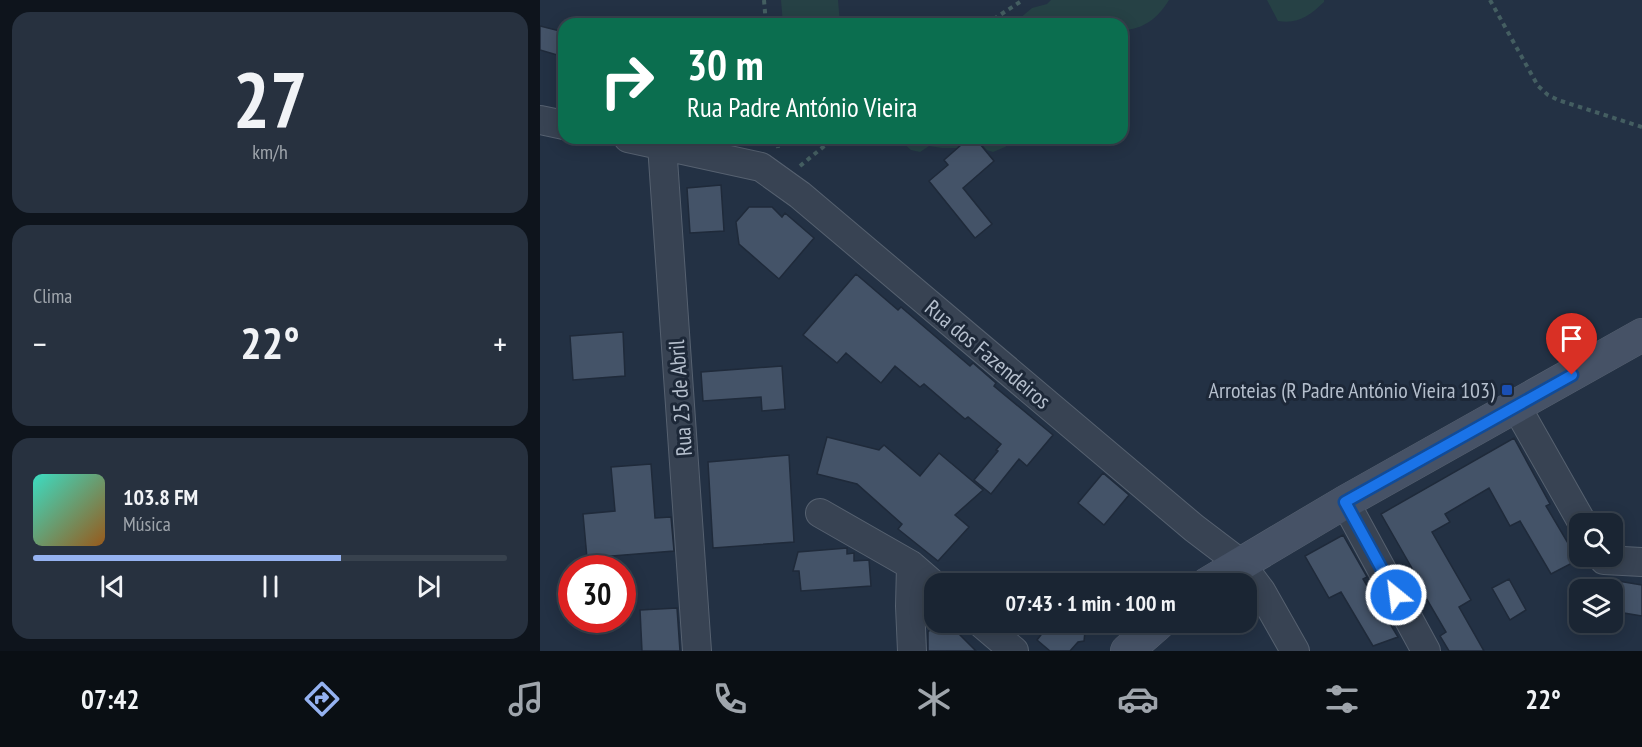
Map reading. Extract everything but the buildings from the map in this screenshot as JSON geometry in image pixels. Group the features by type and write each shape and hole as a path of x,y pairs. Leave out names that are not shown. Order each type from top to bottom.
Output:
{"street":[{"path":"540,120 558,124"},
{"name":"Rua dos Fazendeiros","path":"657,144 761,167 810,202 1194,528 1240,563 1261,591 1295,651"},
{"name":"Rua 25 de Abril","path":"662,145 697,651"},
{"path":"1224,573 1345,502 1642,335"},
{"path":"1516,406 1577,513"},
{"path":"1345,502 1426,651"},
{"path":"820,513 911,565 924,576"},
{"path":"1623,561 1642,562"},
{"path":"911,565 912,651"},
{"path":"993,633 1014,651"},
{"path":"1127,651 1147,633"}],"path":[{"path":"764,0 766,18"},
{"path":"995,18 1023,0"},
{"path":"1490,0 1538,86 1543,91 1558,100 1642,127"},
{"path":"781,181 827,144"}],"green space":[{"path":"781,0 838,0 840,18 782,18"},
{"path":"1051,0 1169,0 1149,22 1128,29 1128,18 1020,18 1032,8 1047,4"},
{"path":"1267,0 1324,0 1324,2 1303,18 1285,22 1278,21"},
{"path":"904,144 961,144 957,148 929,146 920,152 911,150"},
{"path":"982,144 1009,144 993,152"}],"place":[{"name":"Arroteias (R Padre António Vieira 103)","path":"1507,390"}],"route":[{"path":"1396,595 1345,502 1572,375"}]}
